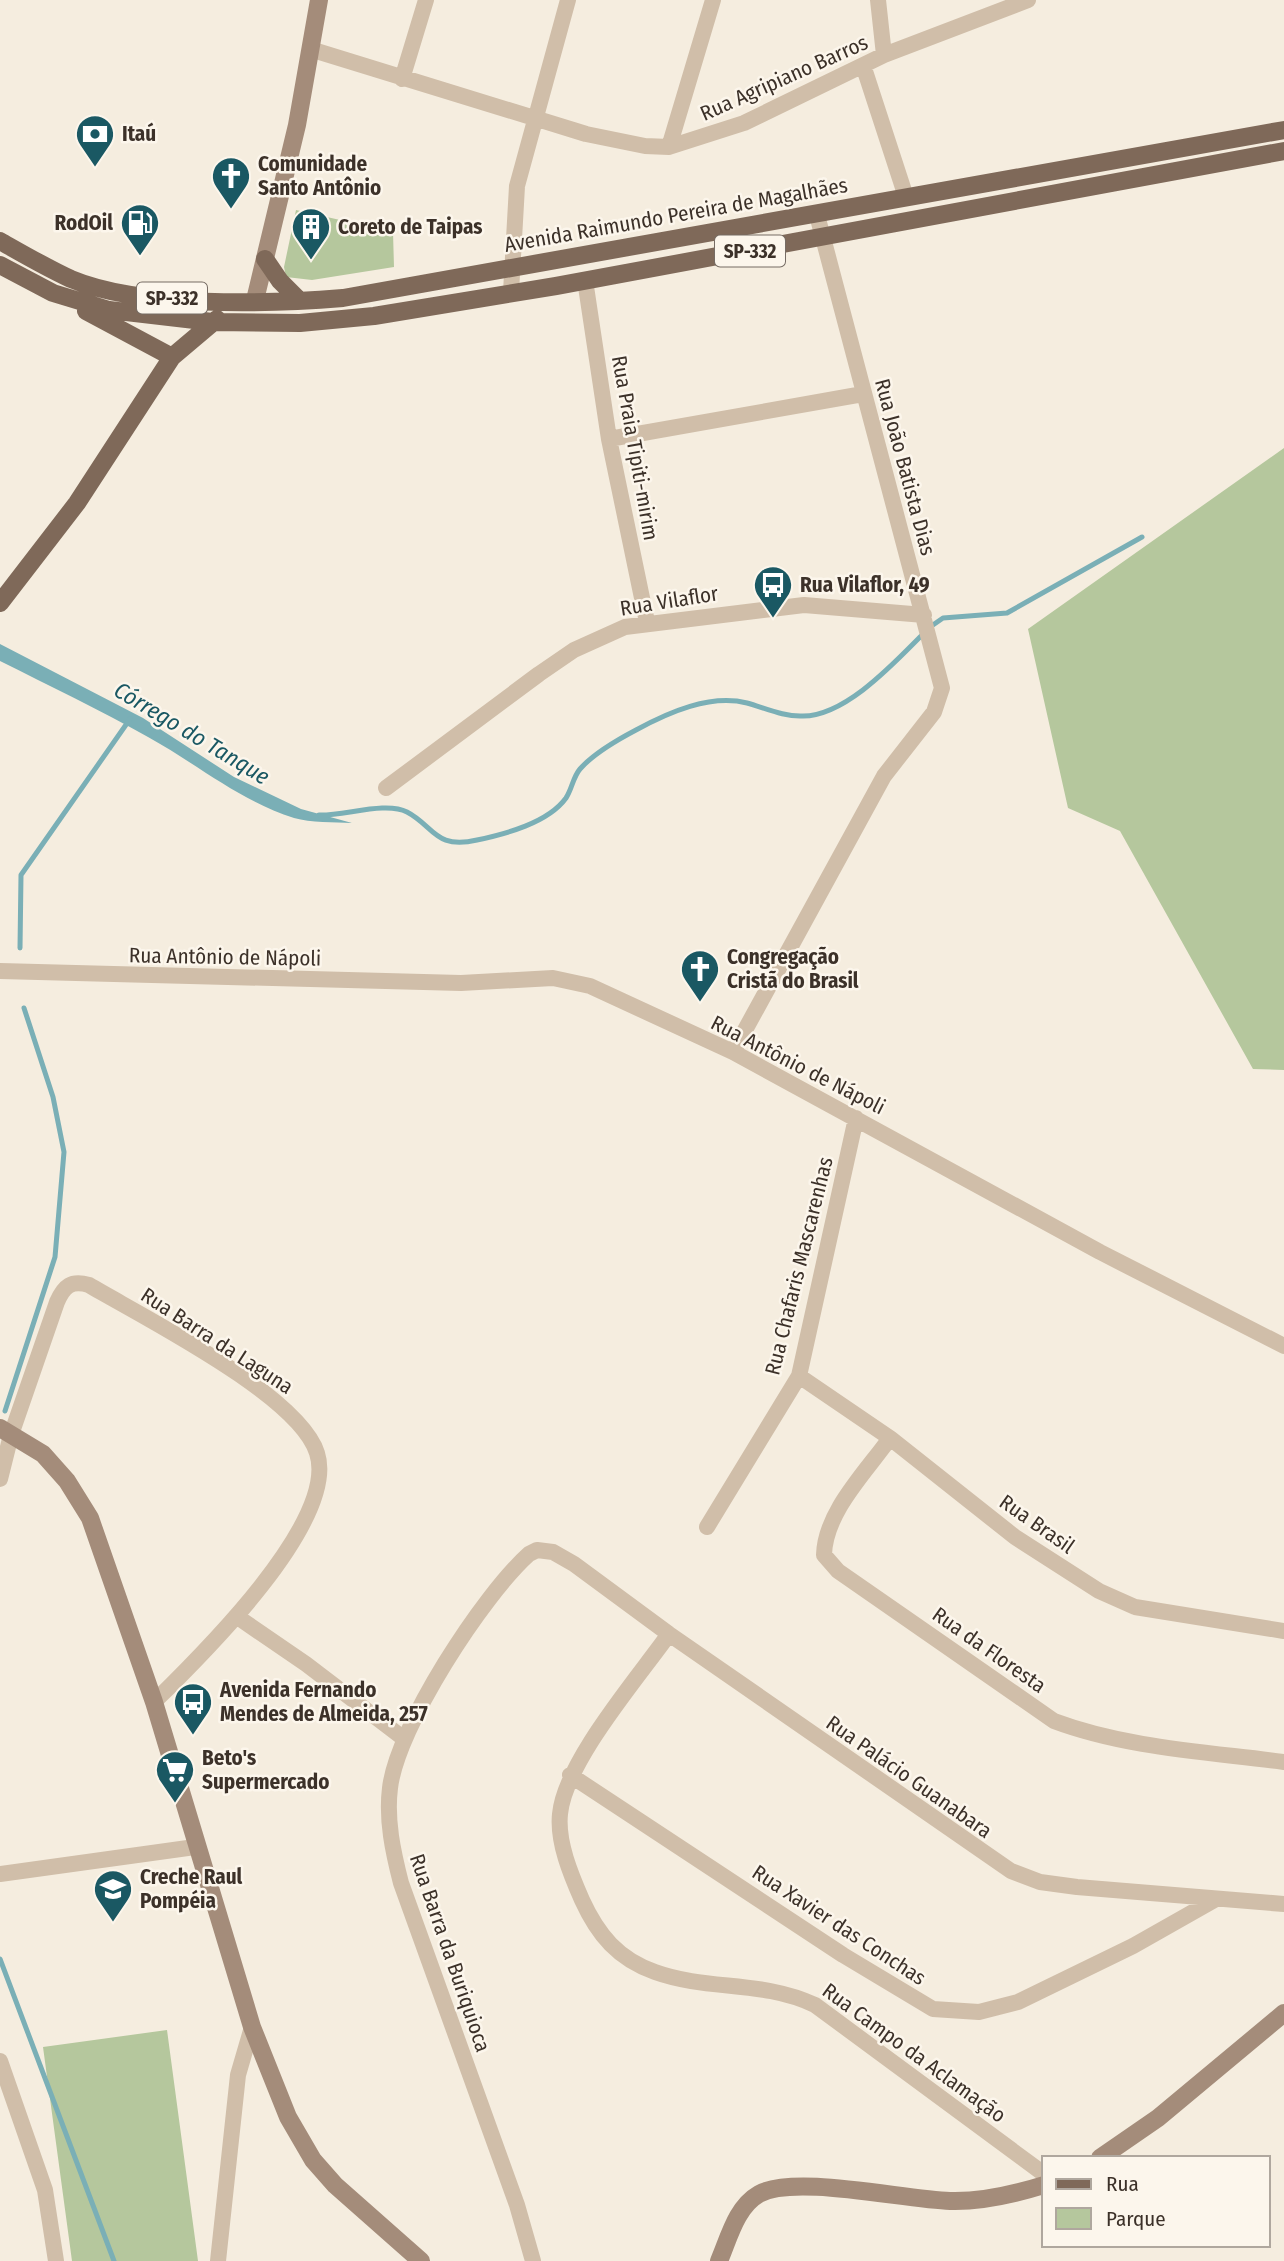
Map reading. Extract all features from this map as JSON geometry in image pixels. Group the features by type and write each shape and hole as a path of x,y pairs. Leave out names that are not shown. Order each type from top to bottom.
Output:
{"main road":[{"name":"Avenida Raimundo Pereira de Magalhães","path":"0,241 72,279 118,292 169,298 300,301 343,298 1284,130"},
{"name":"SP-332","path":"0,265 53,293 109,310 212,322 300,323 374,316 585,280 1284,151"},
{"path":"585,280 594,269 604,265 694,248 733,229"},
{"path":"265,259 279,281 300,301"},
{"path":"53,293 172,357"},
{"path":"0,603 77,503 172,357 212,322 255,300"}],"street":[{"path":"255,300 297,125 318,0"},
{"path":"402,79 426,0"},
{"path":"511,292 517,186 568,0"},
{"path":"669,147 713,0"},
{"path":"878,0 884,55"},
{"name":"Rua Agripiano Barros","path":"310,49 402,79 458,93 533,120 628,144 669,147 744,123 884,55 1008,4 1028,0"},
{"path":"863,65 906,197"},
{"name":"Rua João Batista Dias","path":"733,1052 884,776 934,712 942,688 817,215"},
{"name":"Rua Praia Tipiti-mirim","path":"585,280 609,439 647,622"},
{"path":"609,439 863,394"},
{"name":"Rua Vilaflor","path":"386,788 574,650 603,635 647,622 804,606 925,619"},
{"name":"Rua Antônio de Nápoli","path":"0,971 461,983 553,978 609,993 733,1052 1088,1245 1284,1346"},
{"name":"Rua Chafaris Mascarenhas","path":"707,1527 799,1376 856,1118"},
{"name":"Rua Barra da Laguna","path":"6,1431 57,1302 66,1286 80,1283 89,1285 269,1396 288,1411 316,1451 320,1468 318,1489 312,1509 300,1532 236,1616 154,1702"},
{"name":"Rua Brasil","path":"799,1376 890,1438 1015,1537 1099,1591 1136,1607 1284,1631"},
{"path":"0,1479 6,1431 43,1454 66,1481 90,1518 154,1702 195,1847 252,2027 283,2106 313,2160 374,2222 421,2261"},
{"name":"Rua da Floresta","path":"890,1438 836,1515 824,1537 824,1555 838,1571 1054,1721 1078,1730 1119,1738 1284,1762"},
{"name":"Rua Barra da Buriquioca","path":"533,2261 517,2205 398,1872 389,1815 390,1788 403,1738 455,1648 520,1561 537,1550 560,1555"},
{"name":"Rua Palácio Guanabara","path":"560,1555 669,1634 1011,1871 1056,1884 1284,1904"},
{"path":"236,1616 306,1664 403,1738"},
{"name":"Rua Campo da Aclamação","path":"669,1634 570,1775 560,1816 568,1863 592,1920 605,1941 621,1955 658,1973 685,1979 769,1988 815,2005 1042,2173"},
{"name":"Rua Xavier das Conchas","path":"570,1775 843,1955 933,2009 978,2012 1018,2002 1133,1946 1216,1899"},
{"path":"0,1874 195,1847"},
{"path":"1103,2156 1158,2118 1284,2013"},
{"path":"218,2261 238,2075 252,2027"},
{"path":"0,2061 45,2190 56,2261"},
{"path":"719,2261 745,2205 761,2193 785,2188 817,2188 953,2201 1042,2185"}],"green space":[{"path":"296,210 393,232 394,267 312,280 286,277 284,267"},
{"path":"1284,448 1284,1070 1253,1069 1120,831 1068,808 1028,629"},
{"path":"167,2030 198,2261 72,2261 43,2047"}],"water":[{"path":"0,644 143,718 234,777 301,809 352,823 301,820 255,802 130,727 0,661"}],"waterway":[{"name":"Córrego do Tanque","path":"930,627 943,618 1007,613 1142,537"},
{"name":"Córrego do Tanque","path":"319,815 377,808 398,809 416,818 436,835 452,842 477,840 500,834 537,821 558,807 586,763 606,747 662,717 690,706 719,701 747,703 789,715 819,714 836,707 869,686 923,634"},
{"path":"20,948 21,875 130,719"},
{"path":"5,1411 55,1257 64,1152 53,1097 24,1008"},
{"path":"0,1959 114,2261"}],"place":[{"name":"Itaú","path":"95,168"},
{"name":"Comunidade Santo Antônio","path":"231,210"},
{"name":"RodOil","path":"140,257"},
{"name":"Coreto de Taipas","path":"311,261"},
{"name":"Rua Vilaflor, 49","path":"773,619"},
{"name":"Congregação Cristã do Brasil","path":"700,1003"},
{"name":"Avenida Fernando Mendes de Almeida, 257","path":"193,1736"},
{"name":"Beto's Supermercado","path":"175,1804"},
{"name":"Creche Raul Pompéia","path":"113,1923"}]}
